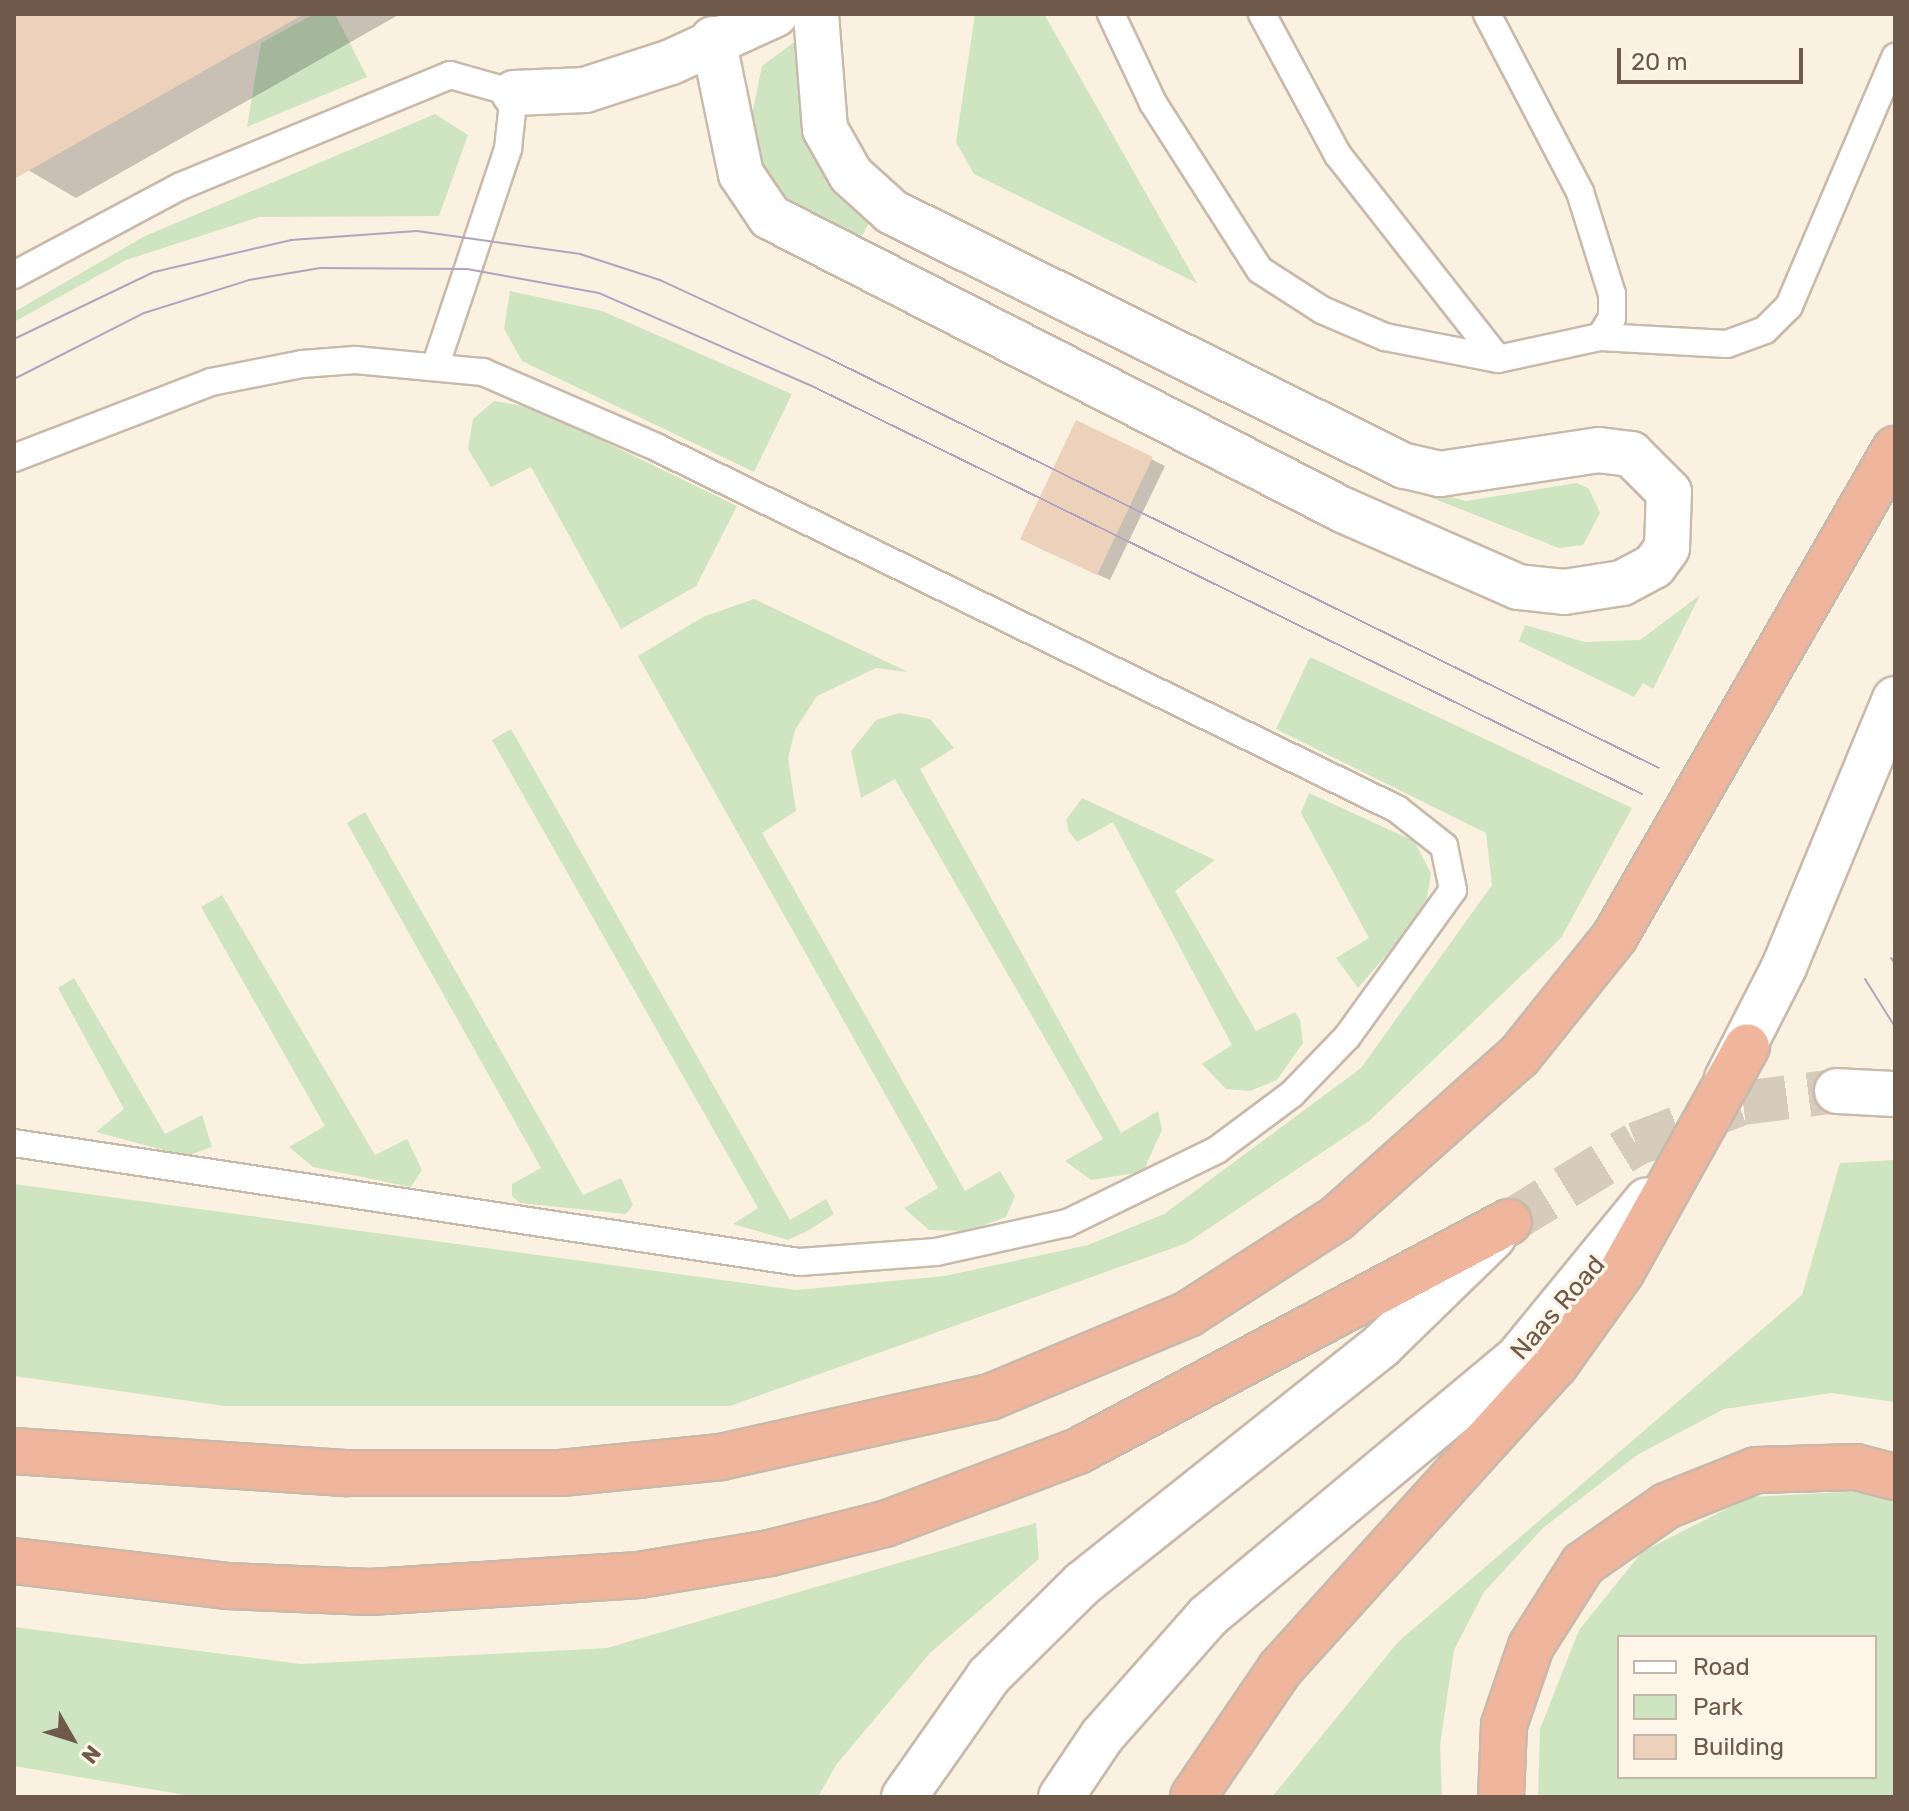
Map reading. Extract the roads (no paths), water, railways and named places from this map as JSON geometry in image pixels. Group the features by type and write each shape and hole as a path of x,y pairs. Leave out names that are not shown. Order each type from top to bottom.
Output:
{"highway":[{"path":"14,1451 348,1473 561,1473 721,1457 990,1397 1188,1314 1337,1218 1519,1056 1615,936 1895,449"},
{"path":"1193,1797 1280,1669 1555,1365 1622,1271 1747,1046"},
{"path":"14,1561 227,1586 370,1592 639,1575 770,1553 885,1524 1078,1451 1509,1222"},
{"path":"1501,1797 1504,1725 1531,1646 1583,1564 1666,1506 1756,1470 1856,1467 1895,1477"}],"street":[{"path":"514,93 585,90 671,62 713,39 776,14"},
{"path":"713,39 741,174 770,217 1343,510 1518,587 1564,592 1622,583 1654,566 1667,548 1669,492 1631,454 1599,450 1440,474 1404,466 892,212 851,175 825,129 816,14"},
{"name":"Naas Road","path":"1061,1797 1102,1736 1208,1616 1517,1359 1658,1186 1747,1046 1895,699"},
{"path":"1837,1091 1895,1094"},
{"path":"904,1797 989,1676 1083,1583 1382,1345 1509,1222"}],"lane":[{"path":"1111,14 1153,103 1260,270 1322,310 1385,337 1498,359 1600,337 1727,344 1765,330 1789,306 1810,248 1895,57"},
{"path":"1262,14 1338,155 1498,359"},
{"path":"1487,14 1580,192 1612,294 1612,318 1600,337"},
{"path":"14,275 181,186 403,89 450,75 514,93 508,149 436,364"},
{"path":"14,458 211,382 331,361 436,364 522,387 656,447 1397,809 1444,846 1453,880 1446,909 1303,1083 1217,1150 1067,1223 936,1252 785,1261 14,1143"}],"tunnel":[{"path":"1509,1222 1636,1144 1743,1103 1837,1091"}],"tram line":[{"path":"14,339 154,272 291,240 417,231 580,254 660,280 830,359 1659,768"},
{"path":"14,379 144,313 249,280 320,268 467,269 599,293 814,387 1642,794"},
{"path":"1891,958 1895,964"},
{"path":"1865,979 1895,1027"}]}
